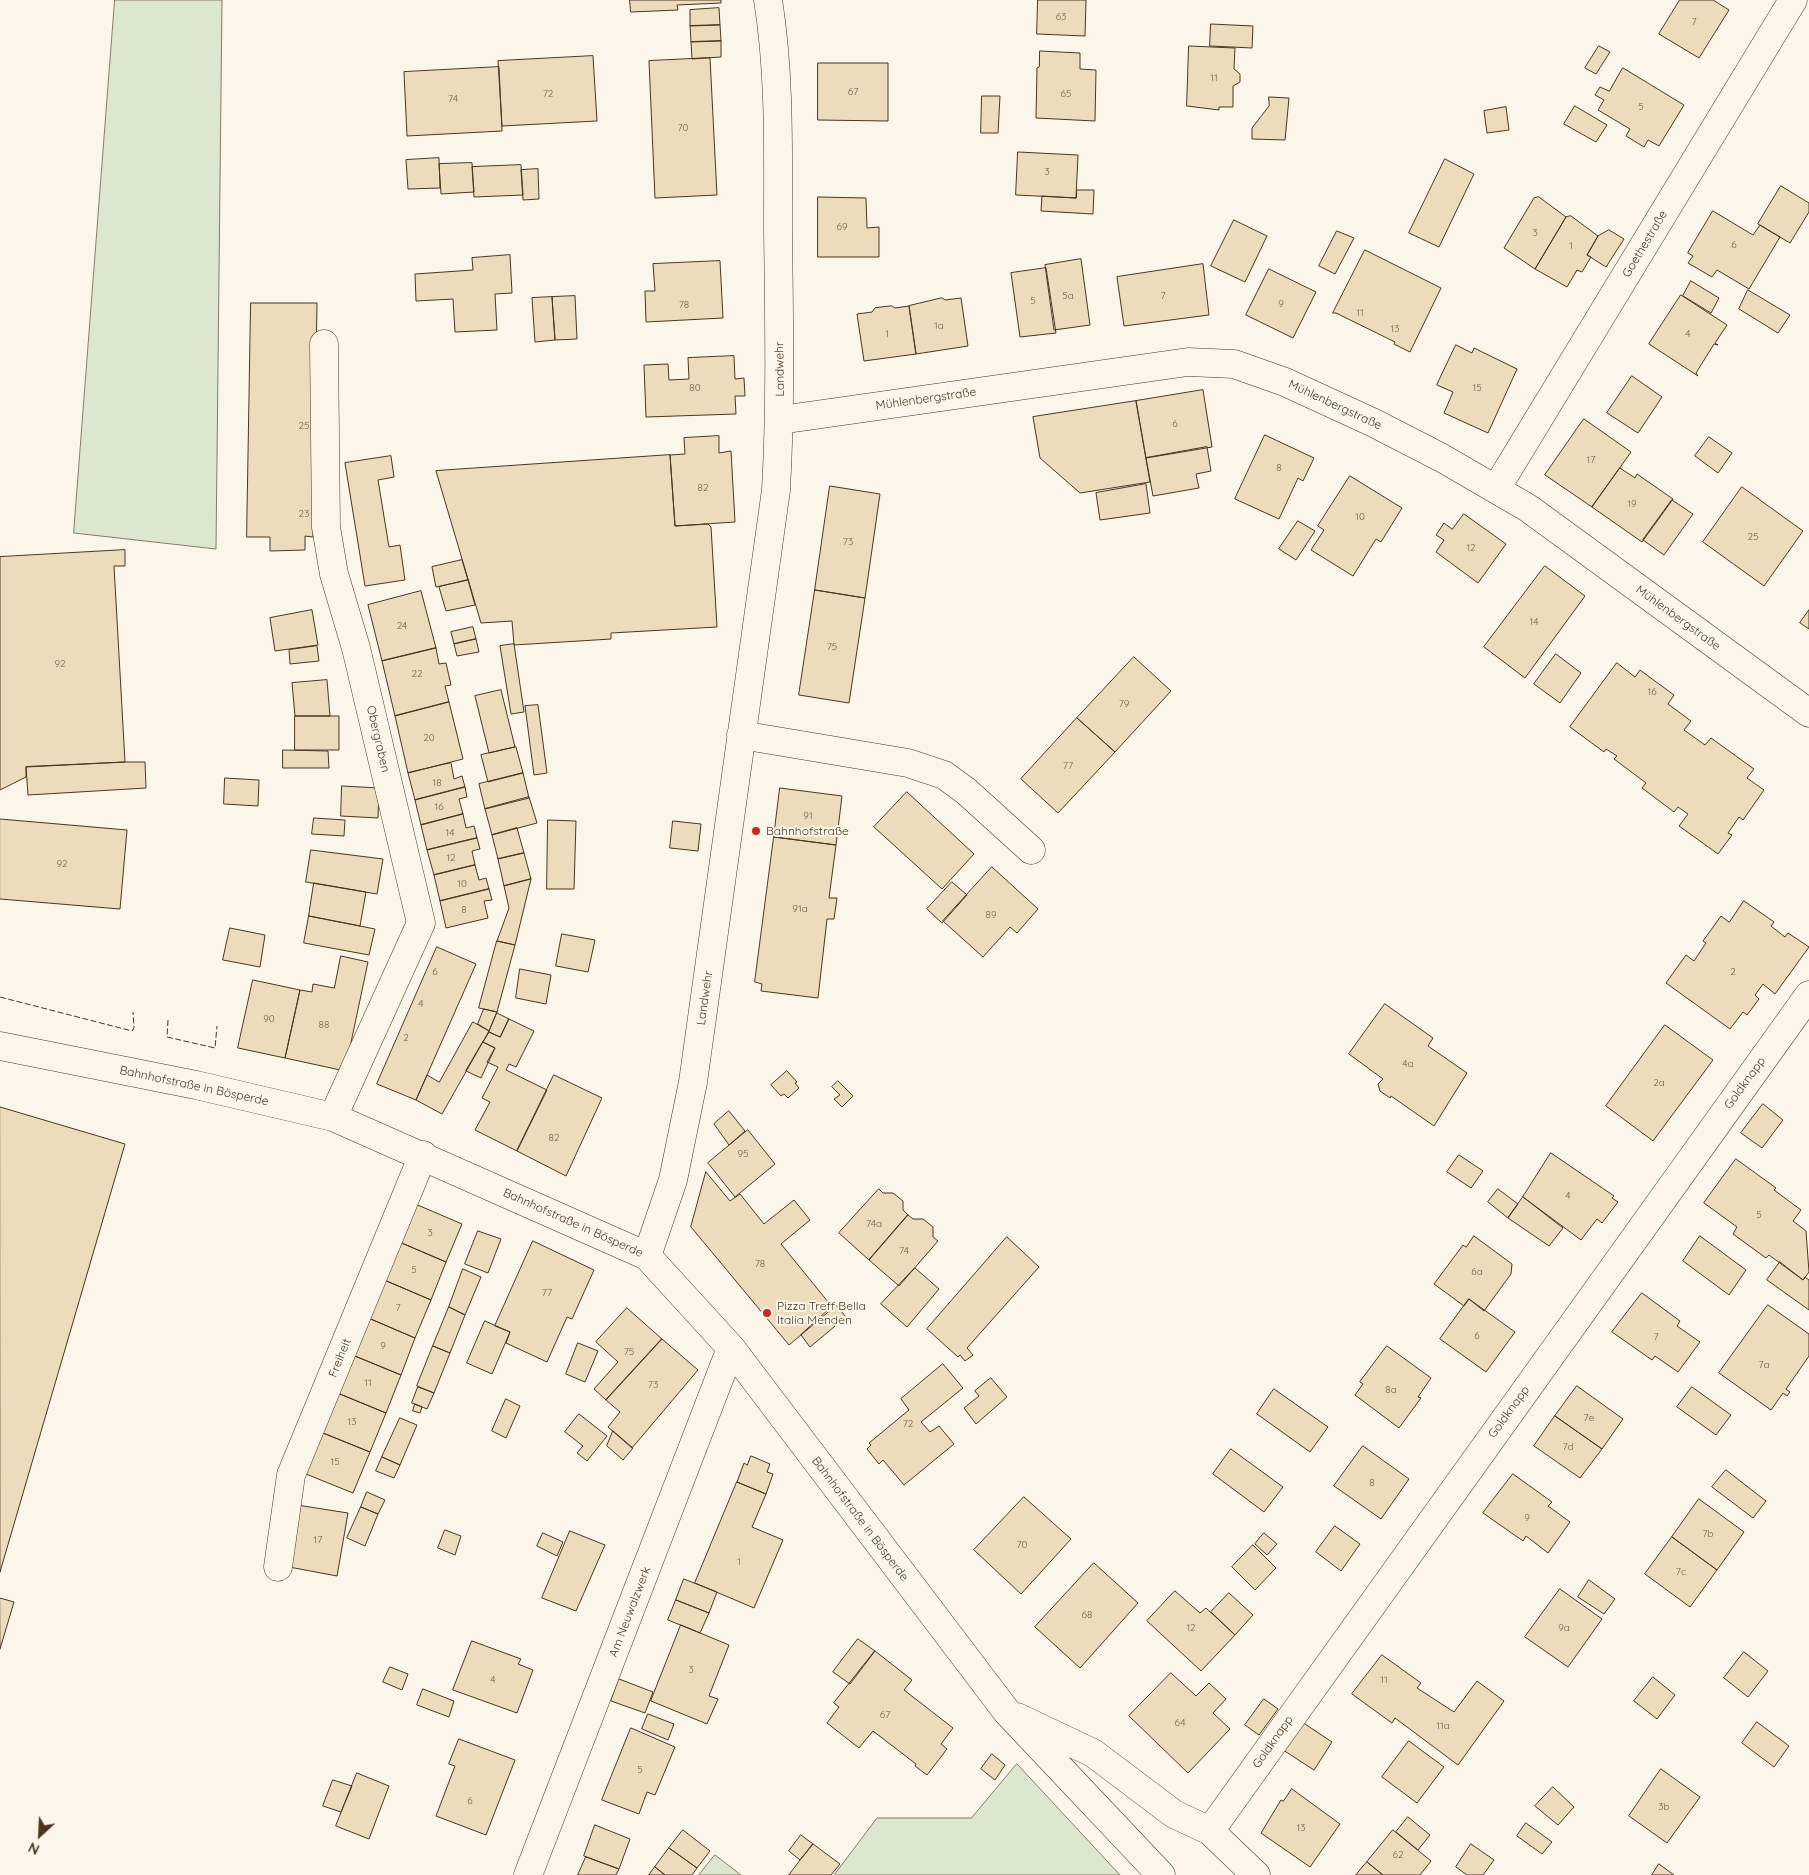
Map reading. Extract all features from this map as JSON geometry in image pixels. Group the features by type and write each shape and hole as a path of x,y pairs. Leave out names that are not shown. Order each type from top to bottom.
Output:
{"street":[{"name":"Landwehr","path":"647,1256 673,1180 693,1082 776,490 780,420 778,145 772,23 768,0"},
{"name":"Goethestraße","path":"1496,489 1793,0"},
{"name":"Obergraben","path":"324,344 326,527 334,574 356,648 422,923 333,1117"},
{"name":"Mühlenbergstraße","path":"780,420 1188,362 1234,364 1285,382 1374,423 1528,508 1809,713"},
{"path":"741,735 908,763 944,775 966,791 1031,850"},
{"name":"Goldknapp","path":"1210,1831 1809,995"},
{"name":"Bahnhofstraße in Bösperde","path":"0,1046 196,1085 333,1117 647,1256 731,1348 1007,1712 1161,1875"},
{"name":"Freiheit","path":"278,1567 291,1475 424,1156"},
{"name":"Am Neuwalzwerk","path":"528,1875 731,1348"},
{"name":"Bahnhofstraße in Bösperde","path":"1007,1712 1093,1753 1174,1814 1210,1831 1256,1875"}],"green space":[{"path":"115,0 222,0 216,549 74,533"},
{"path":"1017,1764 1120,1875 834,1875 877,1818 971,1818"},
{"path":"715,1855 741,1875 699,1875"}],"building":[{"path":"630,0 721,0 721,3 677,5 678,10 631,12"},
{"path":"1038,0 1086,0 1085,36 1037,34"},
{"path":"1680,0 1713,0 1729,10 1699,58 1659,34"},
{"path":"719,8 720,25 690,26 690,10"},
{"path":"1211,24 1253,26 1252,48 1210,46"},
{"path":"720,25 721,41 691,42 690,26"},
{"path":"721,41 721,57 692,59 691,42"},
{"path":"1189,46 1235,48 1234,69 1240,74 1240,82 1233,86 1233,107 1219,107 1219,110 1187,106"},
{"path":"1599,46 1610,52 1596,74 1585,68"},
{"path":"1040,51 1080,53 1080,69 1096,70 1095,121 1036,118 1037,68 1039,67"},
{"path":"593,56 597,121 502,126 498,61"},
{"path":"710,58 717,195 655,198 649,61"},
{"path":"818,63 888,63 888,121 818,120"},
{"path":"499,67 502,131 407,136 404,72"},
{"path":"1623,68 1684,105 1659,146 1648,140 1644,147 1626,136 1630,129 1598,110 1604,100 1595,95 1600,87 1609,91"},
{"path":"982,96 1000,96 998,133 981,133"},
{"path":"1269,97 1289,98 1285,140 1252,139 1252,128 1269,106"},
{"path":"1575,106 1607,125 1596,142 1564,124"},
{"path":"1506,107 1509,130 1487,133 1484,111"},
{"path":"1018,152 1078,155 1076,198 1016,195"},
{"path":"439,158 440,188 408,189 406,160"},
{"path":"1445,159 1474,174 1439,247 1409,233"},
{"path":"472,163 474,192 441,194 439,164"},
{"path":"521,165 523,195 474,197 472,167"},
{"path":"538,169 539,199 523,200 521,170"},
{"path":"1781,186 1809,203 1809,212 1790,243 1758,224"},
{"path":"1077,190 1094,190 1093,214 1041,211 1042,196 1076,198"},
{"path":"818,197 866,198 867,228 879,227 879,257 818,257"},
{"path":"1539,197 1566,217 1535,269 1504,248 1534,198"},
{"path":"1713,211 1753,235 1760,225 1780,237 1749,289 1717,270 1712,277 1688,263 1693,256 1688,253"},
{"path":"1571,216 1598,236 1587,255 1591,257 1582,272 1577,270 1567,287 1535,269 1566,217"},
{"path":"1234,220 1267,236 1245,282 1211,266"},
{"path":"1609,230 1624,239 1606,267 1587,255 1598,236"},
{"path":"1337,231 1354,238 1335,274 1319,266"},
{"path":"1365,250 1441,288 1410,352 1394,344 1395,342 1333,313"},
{"path":"510,255 512,293 495,294 497,330 455,332 453,299 416,301 415,274 473,270 472,258"},
{"path":"1081,259 1090,325 1054,330 1045,265"},
{"path":"720,261 723,318 646,322 645,291 655,291 653,264"},
{"path":"1203,264 1209,315 1124,326 1117,277"},
{"path":"1046,268 1056,333 1020,337 1011,273"},
{"path":"1269,269 1316,292 1293,338 1246,315"},
{"path":"1691,281 1719,298 1711,313 1683,296"},
{"path":"1748,290 1790,315 1778,333 1739,309"},
{"path":"1681,295 1727,325 1715,343 1718,345 1714,344 1696,373 1698,376 1649,344"},
{"path":"575,296 577,339 555,340 552,297"},
{"path":"552,297 555,340 535,342 532,298"},
{"path":"942,298 945,300 961,298 968,346 916,354 909,306"},
{"path":"251,303 317,303 313,537 305,536 305,550 270,551 270,537 247,537"},
{"path":"892,306 895,308 909,306 916,354 864,361 857,314 872,312 875,308"},
{"path":"1456,345 1472,353 1474,348 1517,369 1488,433 1444,413 1453,392 1437,385"},
{"path":"734,356 735,379 744,378 745,396 735,396 736,414 646,417 644,365 668,364 669,380 689,379 688,358"},
{"path":"1632,376 1662,397 1638,433 1607,413"},
{"path":"1203,390 1212,447 1146,458 1136,401"},
{"path":"1136,401 1150,482 1080,493 1040,458 1033,417"},
{"path":"1584,419 1631,452 1592,507 1545,475"},
{"path":"1265,435 1314,458 1303,481 1298,478 1279,519 1235,499"},
{"path":"719,436 719,453 731,451 735,522 675,526 670,455 685,454 684,438"},
{"path":"1709,437 1732,453 1718,473 1695,456"},
{"path":"1207,447 1211,471 1196,474 1199,488 1153,496 1146,458"},
{"path":"670,455 675,526 708,524 711,527 717,627 611,633 611,639 514,645 512,621 481,623 436,471"},
{"path":"391,456 394,477 378,480 389,547 400,545 405,580 365,586 345,463"},
{"path":"1620,468 1635,478 1637,474 1673,499 1642,542 1592,507"},
{"path":"1350,476 1402,508 1381,542 1376,539 1353,576 1311,550 1324,530 1318,526"},
{"path":"1146,484 1150,513 1100,520 1096,493"},
{"path":"830,486 880,494 865,598 815,590"},
{"path":"1742,487 1803,531 1764,586 1703,542"},
{"path":"1672,500 1693,514 1664,555 1643,540"},
{"path":"1464,514 1506,544 1478,583 1436,552 1444,540 1436,535 1444,523 1452,529"},
{"path":"1298,521 1315,531 1296,560 1279,549"},
{"path":"125,550 125,566 114,566 125,762 26,767 26,777 0,790 0,557"},
{"path":"462,560 468,580 436,587 432,567"},
{"path":"1545,566 1585,596 1525,678 1484,647"},
{"path":"468,580 475,605 446,611 439,587"},
{"path":"815,590 865,598 849,703 799,695"},
{"path":"421,591 436,648 382,661 368,605"},
{"path":"312,610 318,645 275,651 270,618"},
{"path":"1809,610 1809,629 1800,623"},
{"path":"473,627 476,639 454,644 451,632"},
{"path":"476,639 479,652 457,656 454,644"},
{"path":"514,644 524,712 511,714 500,646"},
{"path":"317,646 319,661 290,664 289,650"},
{"path":"436,648 439,664 446,663 451,685 445,686 449,702 395,716 382,661"},
{"path":"1556,654 1581,673 1560,703 1534,684"},
{"path":"1134,657 1171,691 1115,752 1077,718"},
{"path":"1617,663 1635,677 1640,670 1674,695 1668,704 1691,721 1684,730 1705,745 1711,738 1754,769 1747,778 1764,790 1743,820 1739,817 1728,833 1732,835 1718,854 1679,826 1688,814 1678,807 1674,812 1642,788 1646,783 1614,759 1617,756 1606,749 1604,752 1570,727"},
{"path":"327,680 330,716 295,716 292,683"},
{"path":"501,690 515,747 489,753 475,696"},
{"path":"449,702 463,759 408,773 395,716"},
{"path":"538,705 547,773 534,775 525,706"},
{"path":"295,716 339,716 339,750 295,750"},
{"path":"1077,718 1115,752 1058,813 1021,779"},
{"path":"516,747 523,773 488,782 481,755"},
{"path":"283,750 328,751 329,768 283,768"},
{"path":"145,762 146,788 28,795 26,767"},
{"path":"451,763 454,779 462,776 465,787 415,800 408,773"},
{"path":"523,773 529,798 485,809 479,784"},
{"path":"225,778 259,780 258,806 224,804"},
{"path":"342,786 379,788 378,818 341,816"},
{"path":"465,787 467,797 459,799 463,814 421,825 415,800"},
{"path":"780,788 842,796 836,845 774,837"},
{"path":"907,792 974,854 942,889 874,827"},
{"path":"529,797 537,823 492,835 485,809"},
{"path":"463,814 466,828 474,826 477,838 427,850 421,825"},
{"path":"314,818 345,820 344,836 312,834"},
{"path":"0,819 127,830 120,909 0,899"},
{"path":"548,820 576,821 574,889 547,889"},
{"path":"673,821 701,824 698,851 670,848"},
{"path":"517,828 524,853 498,859 492,835"},
{"path":"774,837 836,845 829,898 837,898 834,919 827,919 818,998 761,991 762,984 755,982"},
{"path":"477,838 480,849 472,851 475,865 434,875 427,850"},
{"path":"311,850 383,859 377,894 306,882"},
{"path":"524,853 531,879 504,886 498,859"},
{"path":"475,865 479,880 486,878 489,889 440,901 434,875"},
{"path":"992,867 1038,909 1017,933 1010,927 983,957 943,921"},
{"path":"531,879 515,945 497,941 509,908 504,886"},
{"path":"952,882 967,895 942,923 927,909"},
{"path":"314,883 366,892 360,926 309,916"},
{"path":"489,889 492,900 484,901 488,918 446,928 440,901"},
{"path":"1744,901 1774,922 1771,926 1785,937 1788,933 1809,947 1775,994 1763,984 1755,995 1759,999 1747,1015 1743,1012 1730,1029 1666,983 1686,955 1694,961 1706,943 1703,941 1721,916 1729,922"},
{"path":"309,916 375,929 369,955 304,943"},
{"path":"230,928 265,935 260,967 223,960"},
{"path":"562,934 595,940 588,972 556,966"},
{"path":"497,941 515,945 497,1012 479,1008"},
{"path":"437,947 476,964 416,1100 377,1084"},
{"path":"341,956 368,962 345,1071 285,1058 300,990 312,992 313,984 334,988"},
{"path":"520,969 551,975 546,1004 516,998"},
{"path":"253,980 300,990 285,1058 238,1048"},
{"path":"1385,1004 1433,1038 1428,1046 1467,1073 1434,1126 1391,1096 1390,1098 1380,1091 1378,1084 1383,1079 1349,1054"},
{"path":"484,1009 497,1012 489,1031 478,1024"},
{"path":"497,1013 509,1019 500,1037 489,1032"},
{"path":"509,1019 534,1031 516,1067 509,1064 506,1070 547,1090 517,1151 475,1130 490,1102 482,1098 498,1067 487,1062 495,1048 483,1042 489,1032 500,1037"},
{"path":"473,1022 489,1031 442,1114 416,1100 427,1075 439,1082"},
{"path":"1665,1025 1713,1060 1653,1141 1606,1106"},
{"path":"483,1042 495,1048 481,1078 466,1071"},
{"path":"787,1071 797,1082 795,1083 799,1088 788,1098 784,1094 781,1096 771,1085"},
{"path":"554,1075 602,1098 566,1176 517,1151"},
{"path":"838,1081 853,1096 842,1107 834,1099 840,1095 832,1087"},
{"path":"1763,1104 1783,1120 1762,1148 1741,1133"},
{"path":"0,1107 125,1144 0,1572"},
{"path":"729,1111 745,1131 729,1145 714,1124"},
{"path":"748,1130 775,1164 735,1197 708,1163"},
{"path":"1551,1153 1614,1196 1612,1198 1618,1202 1602,1223 1597,1219 1581,1240 1523,1197"},
{"path":"1459,1155 1483,1171 1471,1188 1447,1172"},
{"path":"1736,1159 1776,1188 1774,1190 1801,1210 1793,1221 1806,1231 1809,1272 1803,1280 1769,1255 1766,1258 1733,1234 1737,1227 1704,1203"},
{"path":"706,1172 730,1201 740,1194 764,1224 794,1200 810,1220 781,1244 833,1308 789,1345 691,1227"},
{"path":"879,1189 883,1193 893,1193 903,1201 903,1210 908,1215 869,1260 839,1233"},
{"path":"1498,1189 1518,1204 1508,1218 1488,1202"},
{"path":"1523,1197 1563,1228 1549,1246 1508,1218"},
{"path":"413,1203 462,1224 446,1262 397,1241"},
{"path":"908,1215 913,1219 923,1219 933,1227 933,1237 938,1241 899,1286 869,1260"},
{"path":"478,1231 501,1239 488,1273 465,1264"},
{"path":"1474,1236 1512,1264 1511,1274 1484,1311 1469,1299 1464,1306 1434,1284 1463,1245 1466,1247"},
{"path":"1700,1236 1746,1270 1729,1295 1683,1261"},
{"path":"1007,1237 1039,1267 967,1348 973,1355 965,1361 927,1329"},
{"path":"397,1241 446,1262 431,1300 382,1279"},
{"path":"533,1241 594,1270 572,1319 567,1317 547,1362 506,1343 510,1332 495,1326"},
{"path":"1780,1262 1803,1280 1805,1277 1809,1280 1809,1310 1767,1280"},
{"path":"915,1268 939,1289 907,1327 881,1304"},
{"path":"463,1269 481,1277 465,1315 449,1307"},
{"path":"382,1279 431,1300 415,1338 366,1317"},
{"path":"1642,1293 1680,1321 1677,1326 1700,1342 1678,1372 1655,1356 1652,1360 1612,1332"},
{"path":"1469,1299 1515,1332 1486,1372 1440,1339"},
{"path":"835,1304 846,1317 810,1347 801,1335"},
{"path":"1768,1305 1809,1334 1809,1356 1786,1389 1790,1392 1787,1396 1783,1393 1771,1410 1719,1373"},
{"path":"449,1307 465,1315 450,1353 433,1346"},
{"path":"627,1308 662,1339 606,1400 594,1389 618,1362 596,1342"},
{"path":"366,1317 415,1338 401,1375 350,1354"},
{"path":"485,1321 510,1332 492,1374 467,1363"},
{"path":"662,1339 698,1370 632,1448 608,1427 620,1412 606,1400"},
{"path":"578,1343 598,1351 585,1382 566,1374"},
{"path":"433,1346 450,1353 434,1393 417,1386"},
{"path":"1387,1346 1431,1378 1418,1397 1421,1398 1399,1428 1355,1395 1363,1384 1360,1382"},
{"path":"350,1354 401,1375 386,1413 335,1392"},
{"path":"943,1364 963,1388 921,1422 930,1432 939,1426 954,1444 904,1485 883,1460 879,1464 867,1449 871,1445 869,1443 909,1410 901,1399"},
{"path":"991,1378 1007,1397 976,1424 964,1408 979,1396 975,1391"},
{"path":"1577,1386 1623,1419 1602,1449 1555,1416"},
{"path":"418,1387 434,1393 427,1409 412,1403"},
{"path":"1692,1387 1731,1415 1716,1435 1677,1407"},
{"path":"1274,1389 1328,1427 1310,1452 1257,1414"},
{"path":"335,1392 386,1413 370,1452 318,1431"},
{"path":"506,1399 520,1406 506,1438 492,1431"},
{"path":"415,1404 422,1407 420,1413 413,1411"},
{"path":"579,1414 607,1436 587,1461 577,1453 583,1446 565,1432"},
{"path":"1555,1416 1602,1449 1580,1478 1534,1446"},
{"path":"400,1418 417,1425 400,1465 382,1457"},
{"path":"318,1431 370,1452 353,1493 301,1472"},
{"path":"613,1431 633,1448 623,1460 607,1446"},
{"path":"1363,1446 1409,1479 1381,1519 1334,1486"},
{"path":"1231,1449 1283,1487 1264,1512 1213,1474"},
{"path":"751,1456 770,1464 767,1472 773,1474 766,1494 737,1482 744,1463 747,1465"},
{"path":"382,1457 400,1465 394,1478 376,1471"},
{"path":"1726,1470 1766,1501 1753,1518 1712,1487"},
{"path":"1513,1474 1552,1502 1548,1506 1570,1522 1548,1553 1526,1536 1523,1541 1483,1513"},
{"path":"737,1482 766,1494 752,1527 783,1540 754,1608 695,1583"},
{"path":"367,1492 385,1500 378,1514 361,1507"},
{"path":"1024,1497 1071,1539 1021,1594 974,1550"},
{"path":"1699,1499 1744,1532 1717,1570 1672,1537"},
{"path":"297,1505 348,1513 337,1576 289,1567"},
{"path":"361,1507 378,1514 365,1546 347,1538"},
{"path":"1335,1526 1360,1544 1341,1571 1316,1552"},
{"path":"445,1530 461,1536 455,1555 438,1548"},
{"path":"570,1531 605,1545 576,1611 542,1598"},
{"path":"543,1533 563,1542 557,1556 537,1546"},
{"path":"1264,1533 1277,1544 1267,1555 1255,1544"},
{"path":"1672,1537 1717,1570 1690,1607 1645,1574"},
{"path":"1253,1545 1276,1568 1255,1590 1232,1567"},
{"path":"1094,1563 1138,1603 1080,1668 1035,1627"},
{"path":"684,1579 717,1592 709,1613 676,1600"},
{"path":"1589,1580 1615,1599 1604,1614 1578,1597"},
{"path":"1560,1589 1602,1619 1568,1667 1525,1637"},
{"path":"1175,1591 1200,1613 1206,1608 1235,1635 1201,1671 1147,1621"},
{"path":"1229,1593 1253,1615 1235,1635 1211,1612"},
{"path":"0,1598 14,1602 0,1649"},
{"path":"676,1600 709,1613 700,1633 668,1620"},
{"path":"681,1625 729,1645 709,1696 718,1699 707,1724 651,1701"},
{"path":"858,1639 875,1651 850,1684 833,1672"},
{"path":"472,1641 521,1659 518,1664 533,1670 517,1713 453,1690"},
{"path":"875,1651 912,1680 904,1690 953,1728 941,1744 947,1749 927,1775 915,1766 916,1764 873,1731 859,1748 827,1723 839,1707 834,1703"},
{"path":"1744,1652 1768,1671 1748,1697 1724,1678"},
{"path":"1382,1655 1421,1683 1417,1688 1454,1712 1477,1681 1504,1701 1458,1765 1395,1718 1392,1723 1352,1694"},
{"path":"390,1667 408,1674 402,1690 383,1682"},
{"path":"1171,1673 1196,1696 1209,1683 1226,1699 1213,1713 1230,1729 1188,1773 1129,1716"},
{"path":"1653,1677 1675,1695 1657,1719 1634,1701"},
{"path":"619,1679 653,1692 645,1713 611,1701"},
{"path":"423,1689 454,1701 449,1717 417,1705"},
{"path":"1264,1699 1278,1709 1259,1735 1245,1725"},
{"path":"648,1714 674,1724 668,1740 642,1729"},
{"path":"1302,1722 1332,1742 1314,1770 1283,1750"},
{"path":"1757,1722 1789,1746 1774,1767 1742,1743"},
{"path":"631,1728 675,1747 655,1795 647,1792 639,1814 602,1800"},
{"path":"459,1739 515,1760 486,1835 436,1816 455,1766 449,1764"},
{"path":"1409,1741 1444,1767 1417,1803 1382,1777"},
{"path":"992,1754 1005,1765 995,1780 981,1769"},
{"path":"1661,1769 1700,1797 1667,1843 1629,1816"},
{"path":"357,1773 389,1786 369,1839 336,1826"},
{"path":"333,1780 352,1786 341,1812 323,1806"},
{"path":"1553,1787 1574,1807 1558,1825 1535,1806"},
{"path":"1292,1789 1340,1824 1310,1867 1261,1833 1281,1800 1283,1801"},
{"path":"1408,1817 1430,1835 1418,1850 1396,1832"},
{"path":"1526,1823 1552,1842 1542,1854 1517,1836"},
{"path":"595,1825 630,1839 619,1869 584,1856"},
{"path":"683,1830 710,1851 697,1868 669,1848"},
{"path":"1393,1830 1431,1861 1420,1875 1383,1875 1367,1862"},
{"path":"801,1835 813,1844 800,1860 789,1851"},
{"path":"813,1844 840,1864 831,1875 789,1875"},
{"path":"1471,1844 1494,1860 1483,1875 1467,1875 1456,1867"},
{"path":"669,1848 697,1868 692,1875 665,1875 655,1867"},
{"path":"586,1857 619,1869 616,1875 578,1875"},
{"path":"1367,1862 1383,1875 1356,1875"},
{"path":"1659,1864 1674,1875 1652,1875"},
{"path":"655,1867 665,1875 649,1875"}],"fence":[{"path":"0,997 132,1031 134,1028 133,1012"},
{"path":"168,1020 167,1037 215,1048 217,1026"}],"place":[{"name":"Bahnhofstraße","path":"756,831"},
{"name":"Pizza Treff Bella Italia Menden","path":"767,1313"}]}
